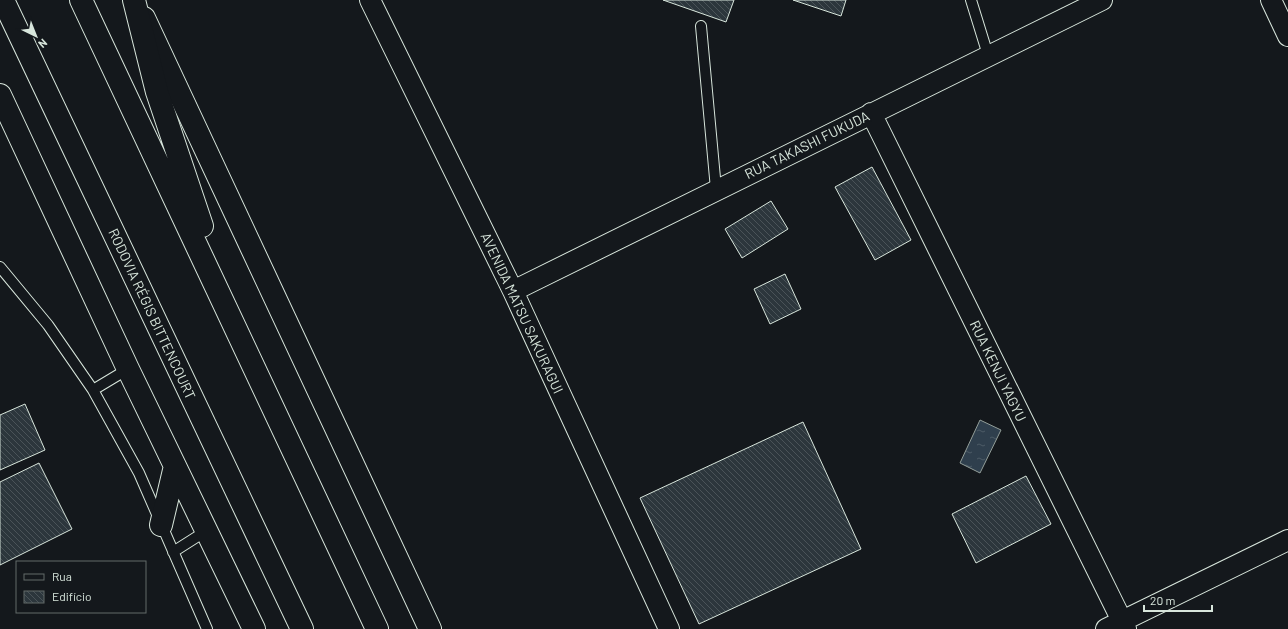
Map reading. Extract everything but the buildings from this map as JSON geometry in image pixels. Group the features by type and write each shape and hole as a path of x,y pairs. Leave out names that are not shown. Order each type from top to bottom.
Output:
{"main road":[{"name":"RODOVIA RÉGIS BITTENCOURT","path":"3,0 302,629"},
{"path":"81,0 377,629"},
{"path":"135,0 157,92 188,188 247,352"},
{"path":"135,0 430,629"},
{"path":"0,95 128,369 254,629"},
{"path":"161,525 175,466"}],"street":[{"name":"AVENIDA MATSU SAKURAGUI","path":"370,0 513,291 669,629"},
{"name":"RUA TAKASHI FUKUDA","path":"513,291 716,189 1102,0"},
{"path":"1271,0 1288,36"},
{"name":"RUA KENJI YAGYU","path":"871,113 1118,626"},
{"path":"1118,626 1288,540"}],"lane":[{"path":"971,0 988,56"},
{"path":"701,26 716,189"},
{"path":"0,267 48,325 93,390 139,472 207,629"},
{"path":"93,390 128,369"},
{"path":"173,552 206,531"}],"water":[{"path":"980,420 1001,430 980,473 960,463"}]}
